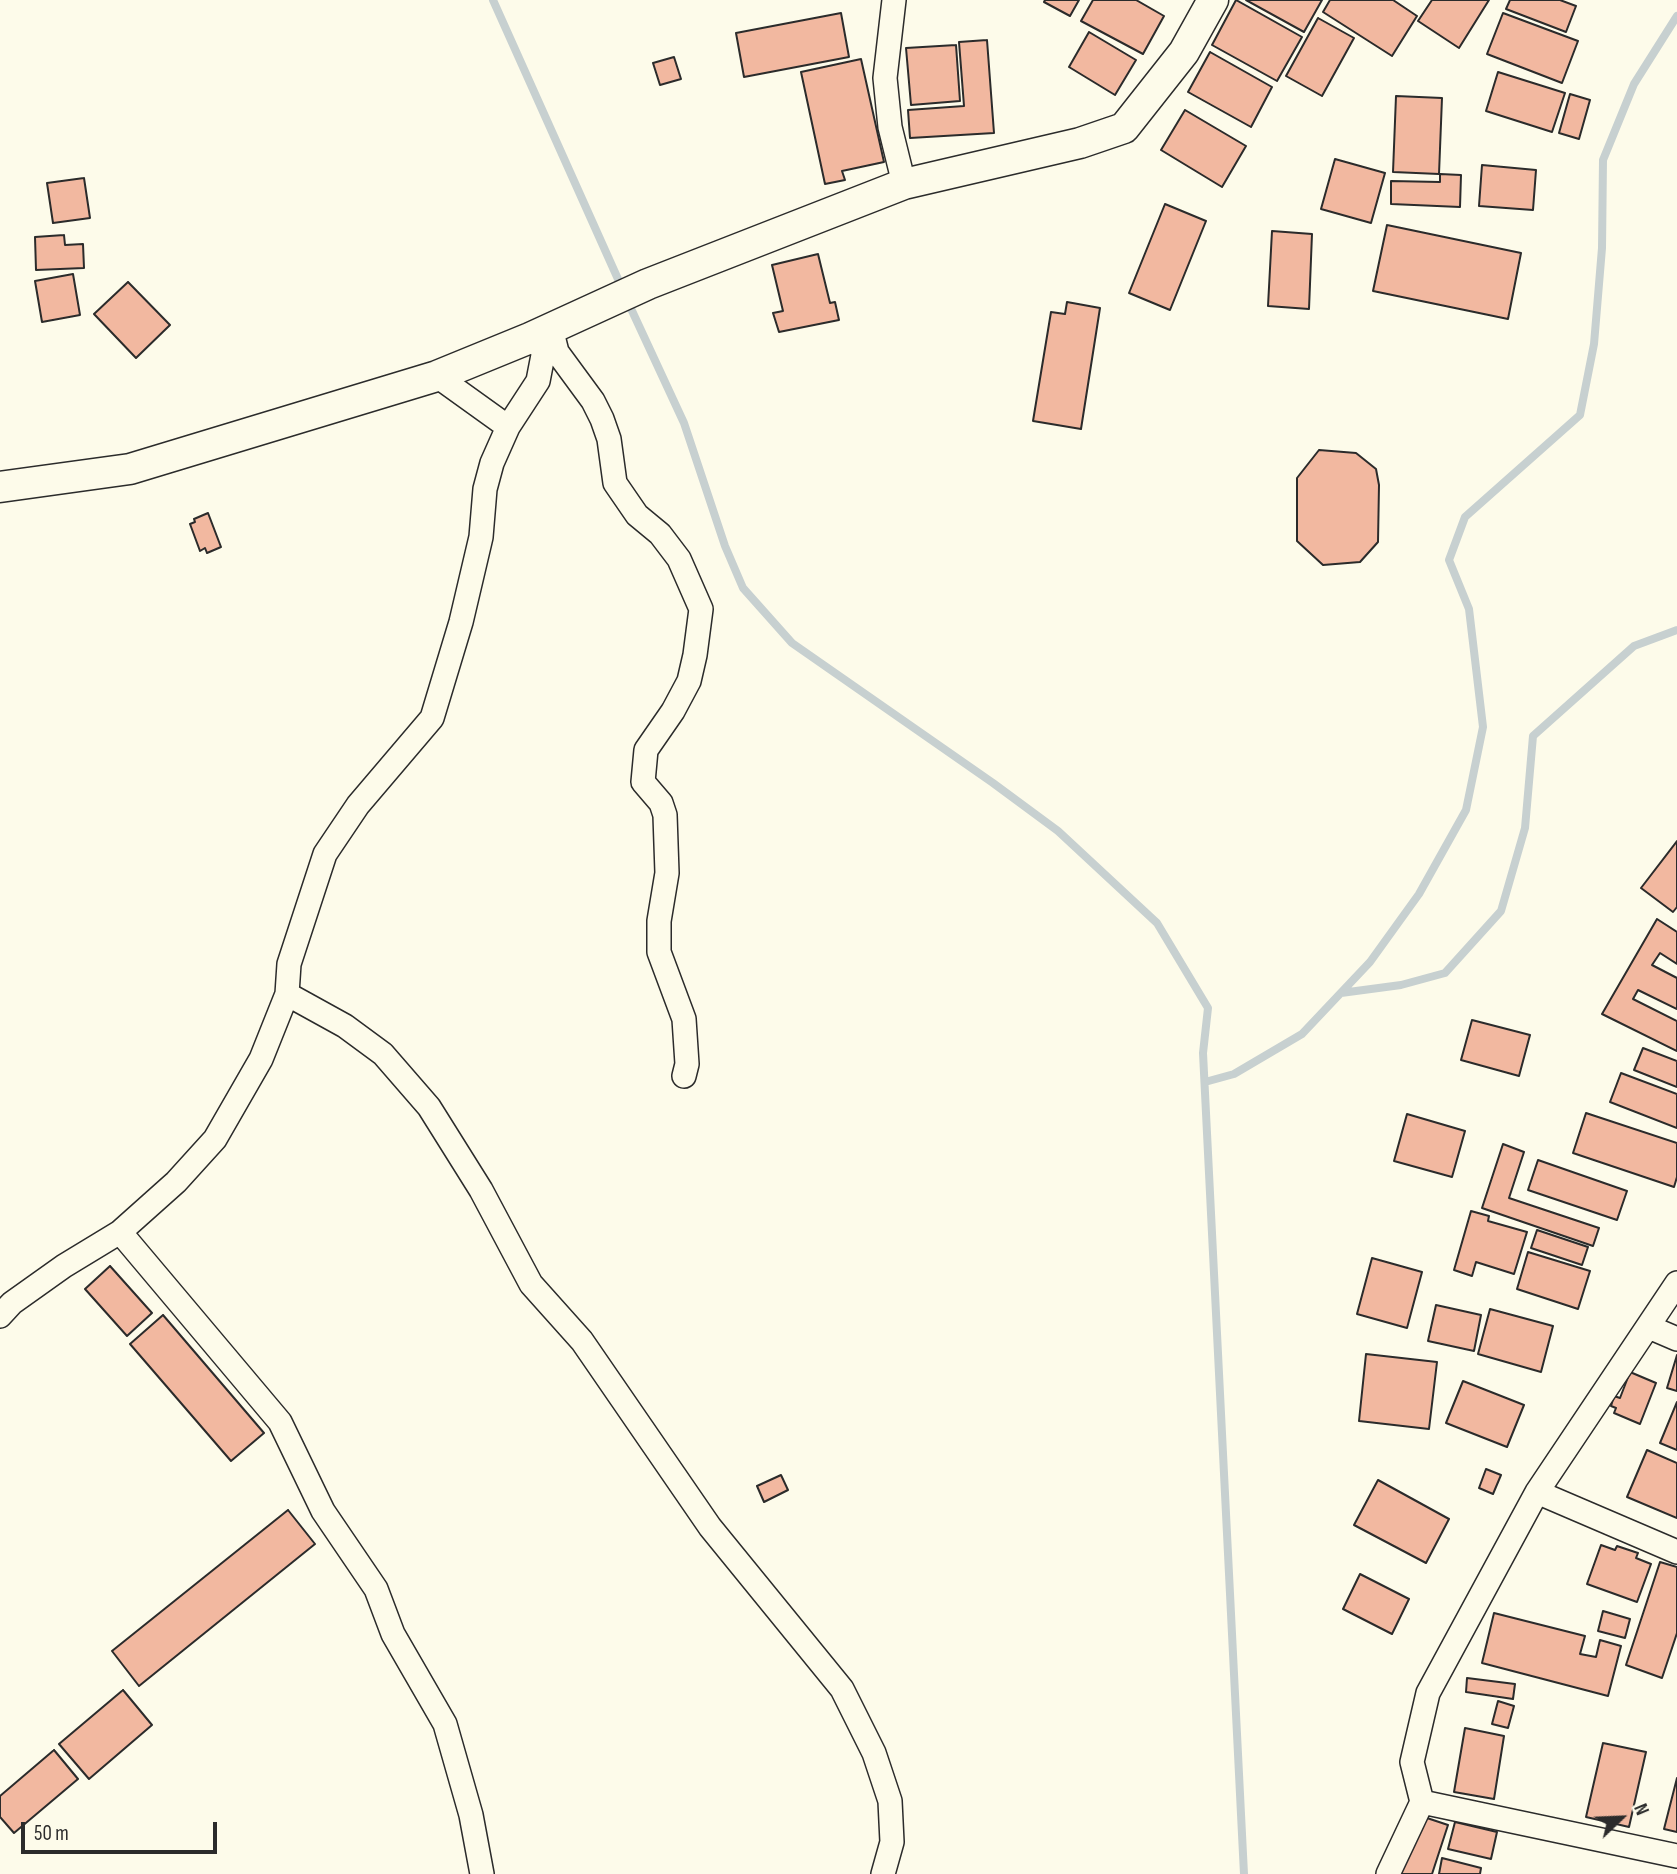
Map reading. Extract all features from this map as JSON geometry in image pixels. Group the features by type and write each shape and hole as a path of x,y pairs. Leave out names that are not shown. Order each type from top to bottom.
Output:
{"street":[{"path":"894,0 885,78 890,127 904,184"},
{"path":"0,487 130,469 437,376 541,333 648,284 904,184 1080,143 1124,128 1184,52 1213,0"},
{"path":"0,1315 12,1303 64,1266 120,1232 166,1191 215,1139 261,1059 287,993 289,964 325,854 358,804 432,718 467,598 481,537 485,489 492,463 508,427 538,381 544,350 541,333"},
{"path":"541,333 593,401 602,419 609,439 615,483 637,515 660,534 679,559 701,609 690,681 646,750 643,782 662,803 665,815 667,873 659,921 659,952 684,1019 687,1064 684,1076"},
{"path":"437,376 508,427"},
{"path":"287,993 345,1026 383,1054 429,1107 481,1190 531,1284 582,1341 710,1527 842,1689 874,1753 890,1801 892,1842 883,1874"},
{"path":"120,1232 280,1422 323,1511 376,1589 393,1634 444,1724 471,1815 482,1874"},
{"path":"1388,1874 1422,1802 1412,1762 1428,1693 1537,1492 1677,1283"},
{"path":"1649,1326 1677,1339"},
{"path":"1537,1492 1677,1552"},
{"path":"1422,1802 1677,1856"}],"building":[{"path":"1079,0 1070,16 1044,2"},
{"path":"1093,0 1136,0 1164,16 1143,54 1081,21"},
{"path":"1236,0 1302,37 1277,81 1212,45"},
{"path":"1246,0 1322,0 1304,32"},
{"path":"1330,0 1393,0 1417,16 1392,56 1323,12"},
{"path":"1432,0 1489,0 1459,48 1418,21"},
{"path":"1510,0 1560,0 1576,6 1566,32 1506,9"},
{"path":"841,13 849,57 744,77 736,33"},
{"path":"1503,13 1578,41 1562,83 1487,54"},
{"path":"1318,18 1354,38 1322,96 1286,76"},
{"path":"1089,32 1136,60 1115,95 1069,67"},
{"path":"987,40 994,133 910,138 908,110 964,106 959,42"},
{"path":"956,45 960,101 911,105 906,48"},
{"path":"1210,52 1272,87 1251,127 1188,92"},
{"path":"674,57 681,79 660,85 653,63"},
{"path":"861,59 884,162 842,171 845,180 825,184 801,72"},
{"path":"1498,72 1565,93 1552,132 1486,111"},
{"path":"1570,94 1590,100 1579,139 1559,133"},
{"path":"1396,96 1442,98 1439,174 1393,172"},
{"path":"1185,110 1246,146 1222,187 1161,150"},
{"path":"1335,159 1385,173 1371,223 1321,209"},
{"path":"1482,165 1536,170 1533,210 1479,206"},
{"path":"1440,174 1461,175 1460,207 1391,204 1391,181 1440,182"},
{"path":"84,178 90,218 53,223 47,183"},
{"path":"1165,204 1206,221 1170,310 1129,293"},
{"path":"1387,225 1521,253 1508,319 1373,291"},
{"path":"1272,231 1312,234 1309,309 1268,306"},
{"path":"64,235 65,245 83,244 84,268 36,270 35,237"},
{"path":"818,254 830,303 835,302 839,320 779,332 773,313 783,311 772,265"},
{"path":"73,274 80,315 42,322 35,281"},
{"path":"128,282 170,325 136,358 94,314"},
{"path":"1067,302 1100,308 1081,429 1033,421 1051,312 1065,314"},
{"path":"1319,450 1356,453 1376,469 1379,485 1378,542 1360,562 1323,565 1297,541 1297,478"},
{"path":"208,513 221,547 207,553 205,548 200,551 190,524 195,522 194,519"},
{"path":"1677,841 1677,907 1673,912 1641,888"},
{"path":"1657,919 1677,932 1677,964 1660,953 1652,965 1677,978 1677,1009 1638,990 1633,999 1677,1021 1677,1051 1602,1014"},
{"path":"1472,1020 1530,1035 1519,1076 1461,1060"},
{"path":"1643,1048 1677,1061 1677,1087 1634,1070"},
{"path":"1621,1073 1677,1094 1677,1128 1610,1102"},
{"path":"1586,1113 1677,1143 1677,1177 1674,1187 1573,1153"},
{"path":"1407,1114 1465,1131 1452,1177 1394,1161"},
{"path":"1503,1144 1524,1152 1509,1198 1599,1228 1593,1246 1482,1208"},
{"path":"1538,1160 1627,1191 1617,1220 1528,1190"},
{"path":"1471,1211 1489,1216 1488,1221 1527,1232 1514,1274 1476,1262 1472,1276 1454,1270"},
{"path":"1537,1230 1588,1247 1582,1265 1531,1248"},
{"path":"1528,1252 1590,1271 1578,1309 1517,1289"},
{"path":"1372,1258 1422,1272 1407,1328 1357,1314"},
{"path":"110,1266 152,1313 127,1336 85,1289"},
{"path":"1436,1305 1481,1315 1474,1351 1428,1341"},
{"path":"1490,1309 1553,1326 1541,1372 1478,1354"},
{"path":"163,1315 264,1433 231,1461 130,1344"},
{"path":"1366,1354 1437,1362 1429,1429 1359,1421"},
{"path":"1677,1355 1677,1391 1667,1388"},
{"path":"1630,1372 1656,1383 1640,1424 1614,1413 1616,1408 1611,1406 1614,1396 1620,1398"},
{"path":"1463,1381 1524,1405 1507,1447 1446,1423"},
{"path":"1677,1402 1677,1450 1660,1443"},
{"path":"1647,1450 1677,1463 1677,1518 1627,1497"},
{"path":"1486,1469 1501,1475 1493,1494 1479,1488"},
{"path":"781,1475 788,1490 764,1502 757,1486"},
{"path":"1378,1480 1449,1519 1426,1563 1354,1525"},
{"path":"288,1510 315,1544 139,1686 112,1651"},
{"path":"1601,1545 1615,1550 1617,1546 1638,1553 1636,1558 1651,1564 1637,1602 1587,1584"},
{"path":"1660,1562 1677,1567 1677,1633 1662,1678 1626,1665"},
{"path":"1360,1574 1409,1599 1392,1634 1343,1609"},
{"path":"1603,1611 1630,1619 1625,1638 1598,1631"},
{"path":"1494,1613 1585,1636 1580,1654 1596,1657 1600,1640 1621,1646 1608,1696 1482,1663"},
{"path":"1467,1678 1515,1684 1513,1699 1466,1692"},
{"path":"123,1690 152,1725 89,1779 59,1744"},
{"path":"1498,1701 1514,1706 1508,1728 1492,1724"},
{"path":"1465,1728 1504,1736 1494,1799 1454,1792"},
{"path":"1603,1743 1646,1752 1629,1827 1586,1817"},
{"path":"54,1750 78,1779 14,1833 0,1817 0,1796"},
{"path":"1677,1778 1677,1832 1664,1829"},
{"path":"1418,1815 1448,1825 1432,1874 1399,1874"},
{"path":"1455,1822 1497,1832 1491,1859 1448,1849"},
{"path":"1442,1858 1481,1868 1480,1874 1439,1874"}],"waterway":[{"path":"493,0 622,288"},
{"path":"1205,1082 1234,1074 1302,1034 1370,962 1419,894 1466,810 1483,727 1469,609 1449,560 1465,517 1580,415 1594,344 1602,248 1603,160 1634,84 1677,16"},
{"path":"627,300 684,423 725,546 743,588 792,643 1058,831 1157,923 1208,1008 1203,1053 1244,1874"},
{"path":"1341,993 1401,985 1445,973 1501,911 1525,828 1533,736 1634,646 1677,630"}]}
